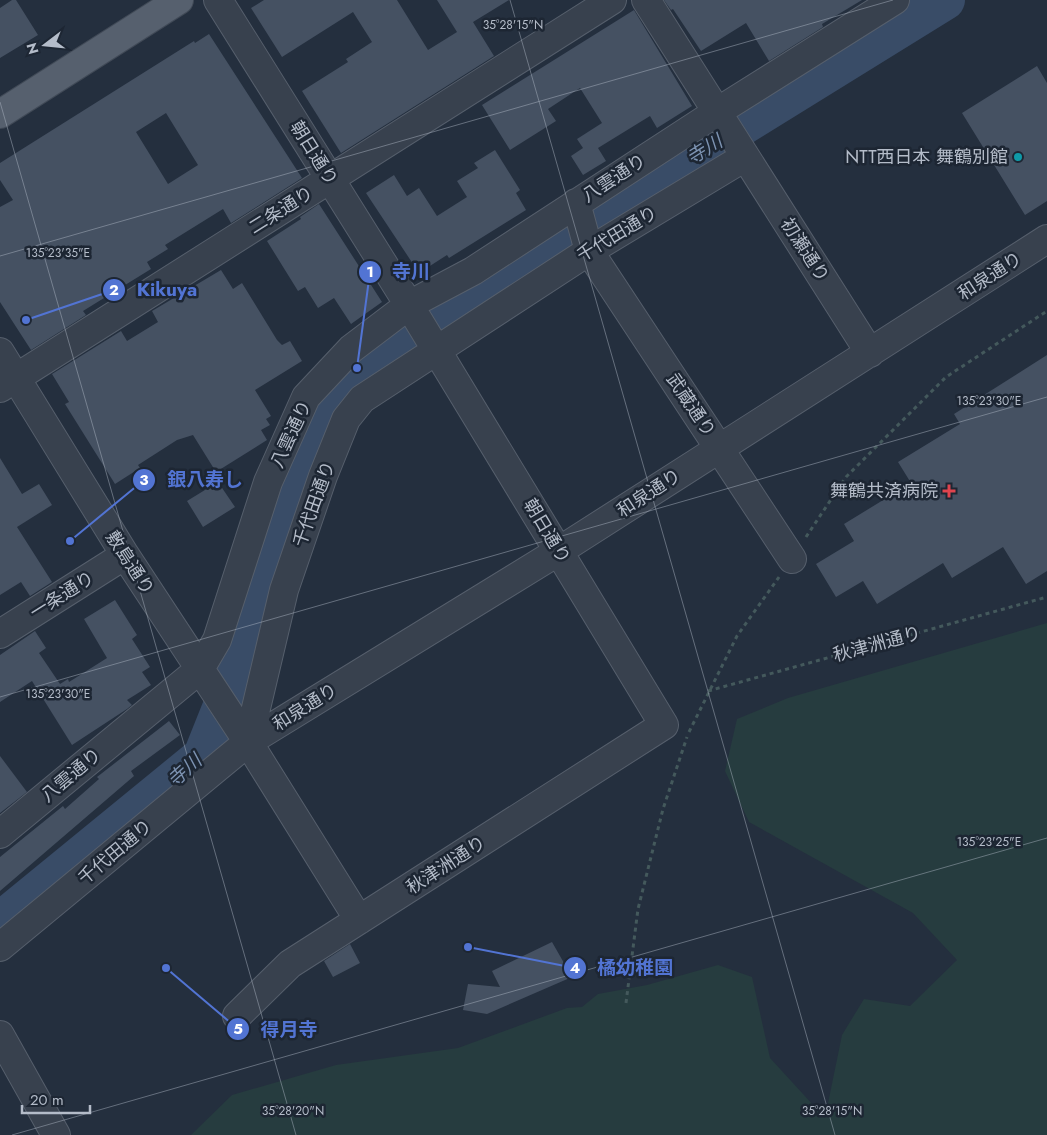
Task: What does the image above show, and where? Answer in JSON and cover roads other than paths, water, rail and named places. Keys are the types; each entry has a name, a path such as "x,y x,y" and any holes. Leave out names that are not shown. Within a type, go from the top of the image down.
{"main road":[{"path":"0,114 179,0"}],"street":[{"name":"朝日通り","path":"218,0 432,344 664,725"},
{"name":"二条通り","path":"8,383 612,0"},
{"path":"646,0 720,117"},
{"name":"八雲通り","path":"0,834 200,669 217,640 268,482 306,397 351,350 411,310 578,208 720,117 895,0"},
{"name":"初瀬通り","path":"720,117 870,352"},
{"name":"千代田通り","path":"0,947 241,733 284,590 323,476 346,419 362,399 432,344 742,152"},
{"name":"武蔵通り","path":"578,208 587,247 792,559"},
{"name":"和泉通り","path":"241,733 559,551 1047,239"},
{"name":"敷島通り","path":"0,352 8,383 200,669 359,920"},
{"name":"一条通り","path":"0,634 124,555"},
{"name":"秋津洲通り","path":"237,1016 290,964 664,725"},
{"path":"0,1035 56,1135"}],"waterway":[{"name":"寺川","path":"0,922 203,756 235,676 295,476 329,408 357,368 422,328 439,313 945,0"}],"place":[{"name":"NTT西日本 舞鶴別館","path":"1018,157"},
{"name":"Kikuya","path":"26,320"},
{"name":"寺川","path":"357,368"},
{"name":"舞鶴共済病院","path":"949,491"},
{"name":"銀八寿し","path":"70,541"},
{"name":"橘幼稚園","path":"468,947"},
{"name":"得月寺","path":"166,968"}]}
